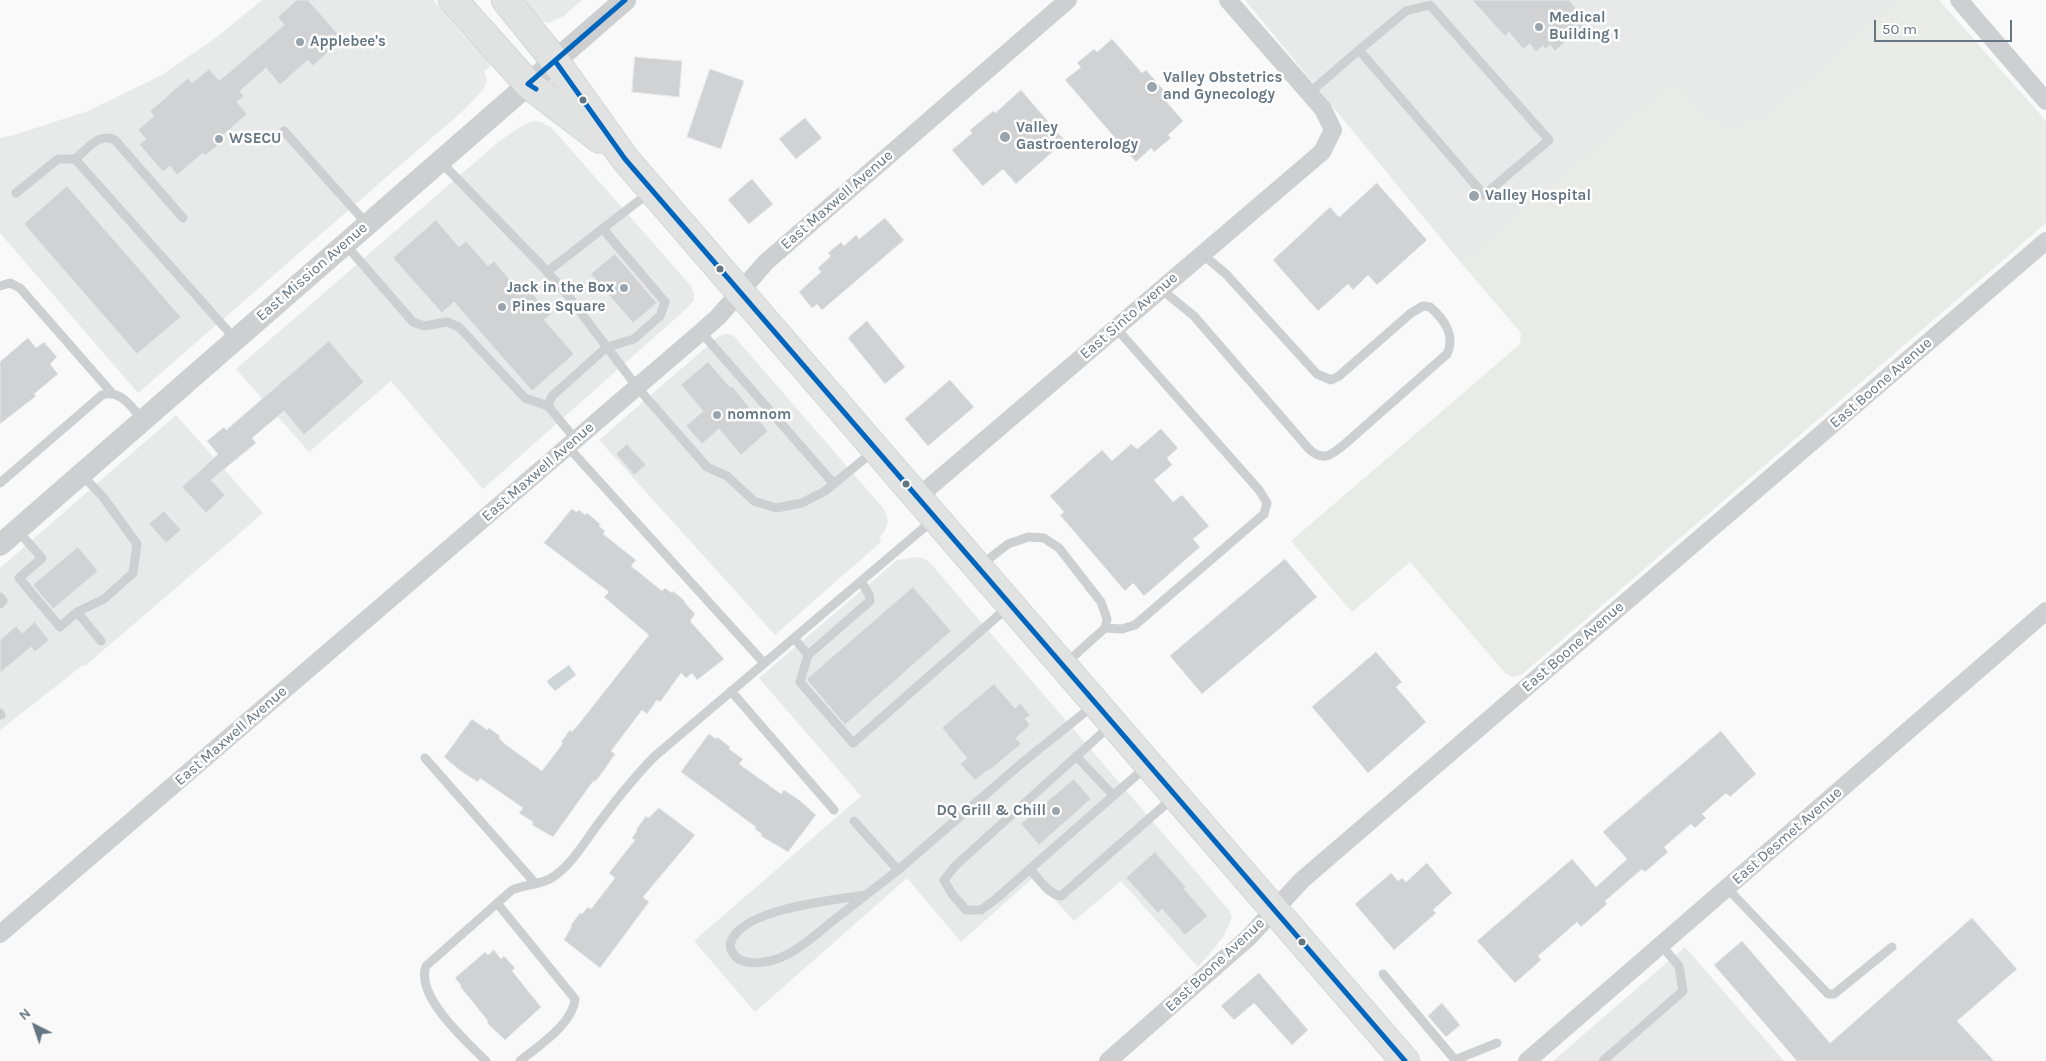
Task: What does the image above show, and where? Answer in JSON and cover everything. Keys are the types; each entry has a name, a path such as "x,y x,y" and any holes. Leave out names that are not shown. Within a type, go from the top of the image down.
{"main road":[{"path":"454,0 528,84 624,158"},
{"path":"506,0 555,61 624,158 1405,1061"}],"street":[{"name":"East Mission Avenue","path":"0,544 625,0"},
{"name":"East Maxwell Avenue","path":"0,934 701,332 718,317 766,262 1068,0"},
{"path":"1228,0 1309,93"},
{"path":"1959,0 2046,101"},
{"name":"East Sinto Avenue","path":"918,497 1322,152 1332,130 1323,109 1309,93"},
{"name":"East Boone Avenue","path":"1108,1061 1248,938 1274,908 1309,874 2046,241"},
{"name":"East Desmet Avenue","path":"1527,1061 2046,611"}],"lane":[{"path":"1309,93 1359,50 1406,11 1430,4 1549,140 1484,196 1359,50"},
{"path":"284,131 367,224"},
{"path":"16,193 58,159 75,159 101,137 107,136 115,140 183,218"},
{"path":"75,159 235,340"},
{"path":"440,161 548,272 637,387 707,467 727,476 754,500 776,508 802,503 834,484 876,449"},
{"path":"548,272 652,190"},
{"path":"548,406 552,396 607,347 634,338 660,316 666,302 603,229"},
{"path":"345,244 413,322 424,326 447,322 459,327 525,398 548,406 572,443 764,664"},
{"path":"1161,289 1194,316 1308,449 1315,455 1322,457 1331,454 1346,444 1448,354 1451,346 1449,332 1444,322 1430,307 1423,306 1411,313 1339,376 1326,380 1309,366 1226,274 1202,254"},
{"path":"0,286 10,283 20,288 111,392 120,396 143,420"},
{"path":"1105,628 1122,629 1135,625 1264,514 1267,503 1260,490 1116,328"},
{"path":"701,332 834,484"},
{"path":"0,483 102,395 111,392"},
{"path":"17,530 42,558 19,578 60,626 76,612 104,599 133,573 136,544 104,498 81,474"},
{"path":"486,1061 433,1002 427,988 424,972 432,960 512,890 523,885 551,879 570,862 638,772 936,518"},
{"path":"978,567 1008,544 1028,537 1044,538 1059,548 1102,602 1107,619 1105,628 1063,666"},
{"path":"861,581 869,595 870,601 808,655 800,682 853,743 1010,605"},
{"path":"0,597 3,601 0,604"},
{"path":"76,612 101,641"},
{"path":"794,638 808,655"},
{"path":"731,691 834,810"},
{"path":"1104,713 1076,756 955,866 944,880 952,894 966,910 981,910 997,898 1149,764"},
{"path":"866,895 794,907 762,917 736,933 731,941 730,949 734,956 754,963 771,961 786,955 804,943 866,895 898,870 1023,762 1104,713"},
{"path":"1076,756 1113,795"},
{"path":"425,758 534,883"},
{"path":"1030,869 1056,896 1061,896 1176,796"},
{"path":"854,821 898,870"},
{"path":"1727,888 1828,994 1834,994 1892,947"},
{"path":"497,903 574,1000 574,1007 568,1020 520,1061"},
{"path":"1603,1061 1683,991 1678,966 1661,945"},
{"path":"1383,974 1455,1060 1496,1043"}],"shaded area":[{"path":"262,0 433,0 485,57 491,67 484,70 487,81 483,90 465,109 138,393 0,233 0,138 88,111 162,75 218,36"},
{"path":"518,0 582,0 564,16 548,23 533,18"},
{"name":"Valley Hospital","path":"1245,0 1898,0 1766,118 1732,128 1708,120 1673,81 1462,264"},
{"path":"1898,0 1939,0 2046,121 2046,223 1521,675 1512,677 1505,673 1410,562 1352,612 1291,541 1520,344 1521,333 1462,264 1673,80 1708,120 1732,128 1766,118"},
{"path":"533,121 541,122 551,127 691,286 694,300 483,489 391,381 309,452 236,369 497,143 523,125"},
{"path":"733,335 884,509 888,521 884,532 879,538 882,541 775,635 599,440 719,336"},
{"path":"176,415 263,513 85,666 83,665 0,730 0,568"},
{"path":"915,557 925,559 932,565 1229,910 1232,917 1224,936 1198,967 1121,881 1074,921 1034,877 961,942 907,878 755,1012 694,941 861,796 759,678 897,560"},
{"path":"569,665 576,675 555,691 547,682 548,680"},
{"path":"1685,947 1784,1061 1553,1061"}],"building":[{"path":"297,0 308,0 338,34 333,39 337,44 313,66 308,60 280,85 266,68 240,91 244,96 237,102 247,114 222,136 225,139 205,156 203,153 177,175 170,166 163,172 139,144 146,139 138,130 154,116 150,111 188,78 192,83 209,69 219,80 226,75 284,25 278,17"},
{"name":"Medical Building 1","path":"1472,0 1569,0 1588,22 1555,51 1550,45 1545,49 1543,46 1536,52 1530,44 1523,49 1509,32 1505,36"},
{"path":"1112,39 1142,73 1146,70 1169,96 1165,100 1183,121 1168,135 1171,138 1154,152 1151,148 1136,162 1065,80 1081,67 1077,63 1094,49 1097,52"},
{"path":"635,57 682,61 679,97 632,92"},
{"path":"710,69 744,81 721,149 687,137"},
{"path":"1021,90 1065,141 1016,184 1003,169 983,186 952,150 972,133 970,130 993,111 995,113"},
{"path":"805,118 822,138 796,159 779,139"},
{"path":"752,179 773,204 749,224 728,200"},
{"path":"1377,183 1427,240 1377,285 1368,275 1353,290 1348,284 1318,311 1273,260 1330,207 1339,217"},
{"path":"67,186 181,317 137,354 24,224"},
{"path":"885,218 904,240 822,310 817,304 812,308 799,292 821,272 818,268 831,256 828,253 841,242 844,246 856,235 859,239"},
{"name":"Pines Square","path":"436,220 459,247 466,241 488,266 494,261 516,287 522,282 551,314 544,320 574,354 532,391 454,302 442,313 393,258"},
{"name":"Jack in the Box","path":"615,254 657,303 633,323 591,274"},
{"path":"867,321 905,367 885,384 848,338"},
{"path":"28,338 36,348 44,342 57,357 50,364 58,374 34,394 36,396 0,424 0,362"},
{"path":"329,341 364,382 304,435 284,411 252,438 256,443 211,480 225,495 206,513 182,487 218,454 207,441 224,427 226,430"},
{"name":"nomnom","path":"708,362 730,387 732,386 768,431 741,455 719,429 702,444 686,426 703,411 681,385"},
{"path":"950,380 974,407 928,446 905,419"},
{"path":"1161,429 1178,448 1167,458 1172,465 1154,480 1173,502 1182,495 1209,526 1193,539 1200,547 1144,596 1133,583 1125,591 1060,515 1064,512 1050,496 1102,450 1112,461 1131,444 1137,449"},
{"path":"627,444 646,465 634,475 616,454"},
{"path":"572,509 577,512 579,510 585,515 587,513 600,524 599,526 605,531 603,534 636,560 631,566 662,591 665,588 672,593 673,591 685,601 695,614 690,621 724,659 697,680 692,673 686,678 681,673 660,702 657,700 647,714 642,710 611,751 615,754 604,770 595,782 594,780 553,837 532,825 533,822 519,813 523,808 480,778 478,782 462,772 444,757 472,719 487,730 489,728 500,736 499,738 505,744 542,771 563,743 561,742 570,730 572,732 578,725 649,635 604,597 609,592 544,543"},
{"path":"164,511 181,530 166,543 149,524"},
{"path":"78,547 98,571 53,609 33,585"},
{"path":"1285,559 1317,597 1202,694 1170,656"},
{"path":"913,587 951,631 845,725 807,680"},
{"path":"35,622 49,640 35,652 31,647 0,673 0,640 16,626 22,633"},
{"path":"1376,652 1402,682 1396,687 1426,722 1368,773 1312,707"},
{"path":"994,684 1015,708 1020,703 1030,715 1025,719 1030,725 1016,738 1021,744 975,780 960,764 967,758 942,728"},
{"path":"1721,731 1756,774 1730,797 1726,793 1702,814 1706,818 1695,828 1691,824 1664,847 1668,852 1645,872 1642,869 1605,901 1607,904 1581,927 1577,922 1538,956 1541,960 1515,983 1477,941 1572,859 1596,887 1627,859 1603,832"},
{"path":"709,734 716,739 717,737 743,759 739,764 781,794 784,790 816,815 788,852 761,836 762,834 755,829 756,827 681,772"},
{"name":"DQ Grill & Chill","path":"1074,779 1091,799 1039,845 1021,824"},
{"path":"659,808 695,835 643,897 649,902 600,968 564,940 571,925 580,913 582,914 588,907 591,909 615,878 609,873 635,840 632,838 646,816 648,818"},
{"path":"1155,852 1186,887 1184,889 1208,916 1185,935 1162,909 1158,913 1126,878"},
{"path":"1427,863 1452,893 1433,910 1436,913 1394,950 1355,904 1391,873 1398,881 1402,878 1406,882"},
{"path":"1972,918 2017,969 1957,1021 1994,1061 1797,1061 1714,965 1742,941 1830,1043"},
{"path":"494,950 501,959 504,956 515,968 512,971 541,1007 505,1040 487,1023 488,1021 455,978 485,952 488,955"},
{"path":"1259,973 1308,1030 1292,1045 1254,1003 1234,1020 1221,1006"},
{"path":"1442,1003 1460,1025 1446,1037 1428,1016"}],"transit line":[{"path":"536,89 528,84 625,0"},
{"path":"555,61 625,159 1405,1061"}],"place":[{"name":"Medical Building 1","path":"1539,27"},
{"name":"Applebee's","path":"300,42"},
{"name":"Valley Obstetrics and Gynecology","path":"1152,87"},
{"name":"Valley Gastroenterology","path":"1005,137"},
{"name":"WSECU","path":"219,139"},
{"name":"Valley Hospital","path":"1474,196"},
{"name":"Jack in the Box","path":"624,288"},
{"name":"Pines Square","path":"502,307"},
{"name":"nomnom","path":"717,415"},
{"name":"DQ Grill & Chill","path":"1056,811"}]}
